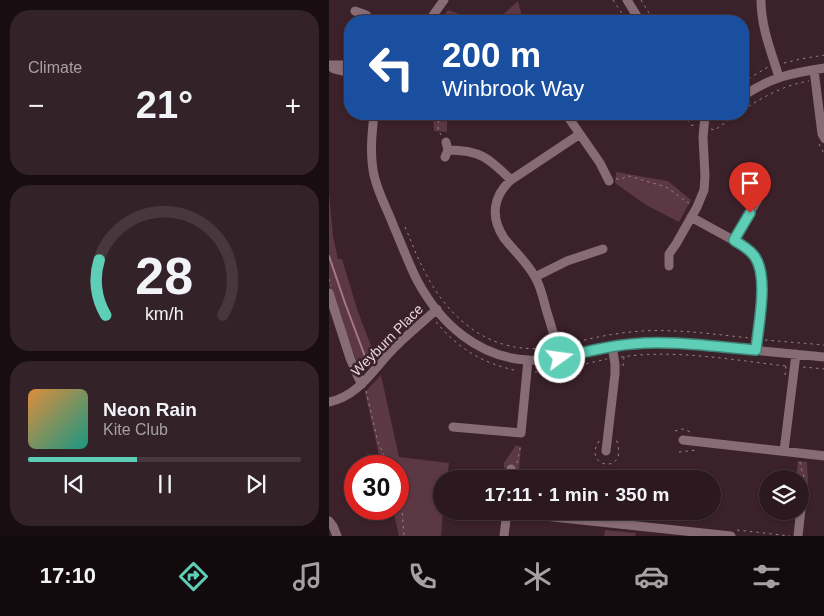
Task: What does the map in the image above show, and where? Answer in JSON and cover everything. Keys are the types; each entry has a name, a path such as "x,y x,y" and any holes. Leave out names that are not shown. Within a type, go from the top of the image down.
{"street":[{"path":"433,15 444,0"},
{"path":"627,0 636,15"},
{"path":"761,0 761,13 765,33 783,76"},
{"path":"369,6 369,15"},
{"path":"355,12 362,15"},
{"path":"329,65 344,65"},
{"path":"329,65 334,69 344,72"},
{"path":"749,92 783,76 824,68"},
{"path":"814,70 824,140"},
{"path":"373,120 371,149 375,183 418,281 451,326 467,340 485,350 511,358 544,360 612,346 666,343 824,357"},
{"path":"570,120 600,163 604,178"},
{"path":"669,266 665,252 676,244 697,208 705,184 702,120"},
{"path":"560,358 553,345 541,291 535,277 524,260 502,235 496,218 495,207 503,188 511,180 580,134"},
{"path":"446,150 464,151 480,155 494,163 511,180"},
{"path":"734,240 758,199"},
{"path":"691,217 734,240 754,256 761,268 763,284 756,350"},
{"path":"535,277 567,261 603,249"},
{"path":"329,293 355,372 363,384"},
{"name":"Weyburn Place","path":"329,402 344,397 363,384 397,345 437,309"},
{"path":"607,451 615,374 612,346"},
{"path":"784,451 796,354"},
{"path":"453,427 521,433 528,360"},
{"path":"683,440 824,456"},
{"path":"329,520 337,536"},
{"path":"504,536 506,520"},
{"path":"582,520 731,536"},
{"path":"798,536 799,520"}],"path":[{"path":"613,0 623,15"},
{"path":"641,0 650,15"},
{"path":"783,63 783,76 790,86"},
{"path":"749,106 784,87 815,80"},
{"path":"439,120 439,132 446,150"},
{"path":"604,178 621,180 629,176 666,187 697,208"},
{"path":"405,227 422,267 449,309 482,336 511,347 550,348 553,345 595,337 642,331 690,332 824,345"},
{"path":"513,470 521,444"},
{"path":"801,453 802,470"},
{"path":"402,520 403,536"}],"shaded area":[{"path":"518,1 522,15 503,15"},
{"path":"448,10 462,15 444,15"},
{"path":"433,120 447,120 447,132 434,131"},
{"path":"616,172 668,181 691,200 679,222 646,205 615,183"},
{"path":"329,192 333,236 338,259 342,259 358,312 375,356 360,371 329,285"},
{"path":"381,375 399,455 379,455 365,392"},
{"path":"516,445 521,447 519,470 504,468 504,463"},
{"path":"409,458 449,463 448,470 433,470 433,520 442,520 441,536 399,536 395,520 409,520"},
{"path":"798,461 807,462 807,470 797,470"},
{"path":"605,530 636,533 635,536 604,536"}],"waterway":[{"path":"329,256 366,359"}],"route":[{"path":"560,358 612,346 653,343 756,350 763,284 761,268 754,256 734,240 750,213"}]}
